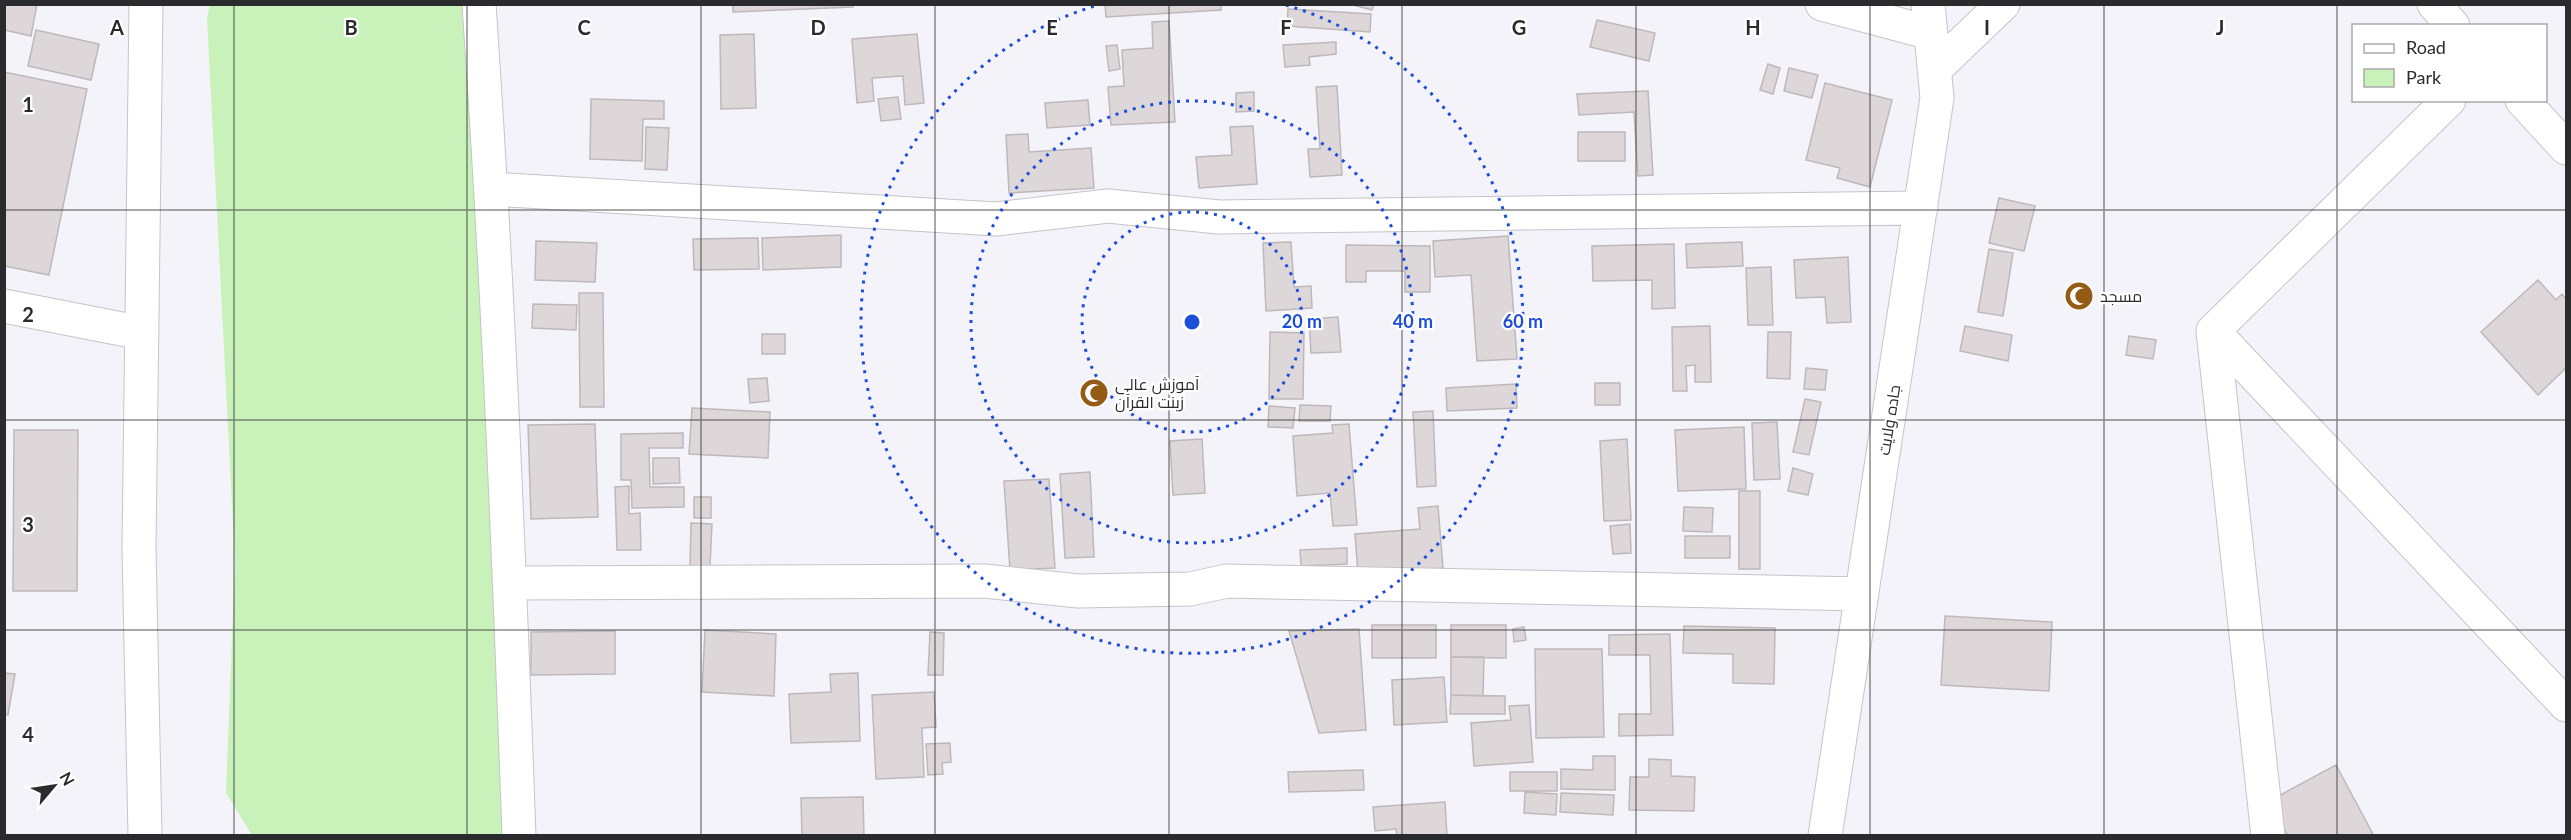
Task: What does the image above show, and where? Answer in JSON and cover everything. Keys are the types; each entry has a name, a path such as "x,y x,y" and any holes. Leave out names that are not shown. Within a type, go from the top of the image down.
{"street":[{"path":"145,836 139,548 146,4"},
{"path":"479,4 492,189 519,836"},
{"path":"1822,4 1929,19"},
{"path":"1935,69 2003,4"},
{"path":"2434,4 2451,24"},
{"name":"جاده ولایت","path":"1826,836 1937,98 1929,19"},
{"path":"2213,331 2448,102"},
{"path":"2524,102 2566,148"},
{"path":"492,189 996,219 1107,206 1219,217 1921,208"},
{"path":"4,306 142,333"},
{"path":"2213,331 2566,705"},
{"path":"2213,331 2268,836"},
{"path":"510,583 985,581 1078,591 1190,590 1227,581 1862,594"}],"green space":[{"path":"210,5 477,5 521,835 252,835 226,793 235,562 207,18"}],"building":[{"path":"4,4 37,4 31,36 4,30"},
{"path":"733,4 853,4 853,7 733,12"},
{"path":"1105,4 1221,4 1221,10 1106,17"},
{"path":"1349,4 1374,4 1372,10"},
{"path":"1288,9 1371,14 1370,32 1287,26"},
{"path":"1597,20 1655,33 1649,61 1590,47"},
{"path":"1169,21 1175,122 1111,125 1108,87 1124,86 1122,50 1153,48 1152,22"},
{"path":"36,30 99,44 91,80 28,66"},
{"path":"754,34 756,108 721,109 720,35"},
{"path":"917,34 924,103 905,105 903,76 872,78 874,101 857,103 852,39"},
{"path":"1336,42 1336,54 1309,57 1310,65 1285,67 1283,45"},
{"path":"1117,45 1120,69 1109,71 1106,46"},
{"path":"1768,64 1780,68 1773,94 1760,90"},
{"path":"1789,68 1818,75 1812,98 1784,91"},
{"path":"4,72 87,89 49,275 4,266"},
{"path":"1825,83 1892,100 1870,187 1837,178 1840,168 1806,160"},
{"path":"1337,86 1342,175 1310,177 1308,149 1320,149 1316,87"},
{"path":"1648,91 1653,175 1638,176 1634,112 1579,115 1577,94"},
{"path":"1254,92 1254,111 1236,112 1236,93"},
{"path":"898,97 901,119 881,121 878,99"},
{"path":"591,99 664,101 664,119 643,119 642,161 590,159"},
{"path":"1088,100 1090,125 1047,128 1045,103"},
{"path":"1253,126 1257,184 1199,188 1196,157 1232,155 1230,127"},
{"path":"646,127 669,128 667,170 645,169"},
{"path":"1578,132 1625,132 1625,161 1578,161"},
{"path":"1028,134 1029,152 1091,148 1094,188 1009,193 1006,135"},
{"path":"1999,198 2035,206 2024,251 1989,243"},
{"path":"841,235 841,267 763,270 762,238"},
{"path":"1508,236 1517,359 1477,361 1471,275 1435,277 1433,241"},
{"path":"758,238 759,269 694,270 693,239"},
{"path":"536,241 597,243 595,282 535,280"},
{"path":"1291,242 1294,287 1311,286 1312,308 1266,311 1263,243"},
{"path":"1742,242 1743,266 1687,268 1686,244"},
{"path":"1674,244 1675,308 1652,309 1652,280 1593,281 1592,246"},
{"path":"1346,245 1430,246 1430,292 1405,292 1405,271 1366,271 1366,282 1346,282"},
{"path":"1989,249 2013,253 2003,316 1978,312"},
{"path":"1848,257 1851,322 1827,323 1825,297 1796,298 1794,260"},
{"path":"1771,267 1773,325 1748,325 1746,268"},
{"path":"2538,280 2556,300 2562,294 2566,299 2566,368 2538,395 2481,332"},
{"path":"579,293 603,293 604,407 580,407"},
{"path":"533,304 577,305 576,330 532,328"},
{"path":"1338,317 1341,352 1311,353 1309,319"},
{"path":"1710,326 1711,382 1695,382 1695,365 1686,366 1687,391 1673,391 1672,327"},
{"path":"1965,326 2012,335 2008,361 1960,351"},
{"path":"1270,332 1304,333 1303,399 1269,399"},
{"path":"1768,332 1791,332 1790,379 1767,378"},
{"path":"762,334 785,334 785,354 762,354"},
{"path":"2129,336 2156,340 2153,359 2126,355"},
{"path":"1806,368 1827,370 1825,390 1804,389"},
{"path":"767,378 769,401 750,403 748,379"},
{"path":"1595,383 1620,383 1620,405 1595,405"},
{"path":"1516,384 1517,408 1447,411 1446,388"},
{"path":"1805,399 1821,402 1809,455 1793,452"},
{"path":"1300,405 1331,406 1330,421 1299,421"},
{"path":"1269,406 1295,408 1293,428 1268,427"},
{"path":"692,408 770,412 768,458 689,454"},
{"path":"1433,411 1436,486 1417,487 1413,412"},
{"path":"1777,422 1780,479 1754,480 1752,423"},
{"path":"595,424 598,517 531,519 528,425"},
{"path":"1349,424 1357,525 1333,526 1330,493 1297,496 1293,436 1333,433 1332,425"},
{"path":"1744,427 1746,489 1678,491 1675,430"},
{"path":"14,430 78,430 77,591 13,591"},
{"path":"683,433 683,448 649,448 650,487 684,487 684,507 632,508 631,480 621,480 621,434"},
{"path":"1202,439 1205,493 1173,495 1170,441"},
{"path":"1627,439 1631,520 1604,521 1600,441"},
{"path":"653,458 679,458 680,483 653,484"},
{"path":"1793,468 1813,474 1808,495 1788,491"},
{"path":"1090,472 1094,557 1065,558 1060,474"},
{"path":"1049,479 1055,568 1010,570 1004,481"},
{"path":"629,486 629,514 640,513 641,550 617,550 615,487"},
{"path":"1739,491 1760,491 1760,569 1739,569"},
{"path":"694,497 711,497 711,518 694,518"},
{"path":"1438,506 1443,568 1358,574 1355,534 1420,529 1418,508"},
{"path":"1684,507 1713,508 1712,532 1683,531"},
{"path":"691,523 712,524 710,566 690,566"},
{"path":"1630,524 1631,553 1613,554 1610,526"},
{"path":"1685,536 1730,536 1730,558 1685,558"},
{"path":"1347,548 1347,564 1301,566 1300,550"},
{"path":"1945,616 2052,622 2049,691 1941,685"},
{"path":"1372,625 1436,625 1436,658 1372,658"},
{"path":"1451,625 1506,625 1506,658 1451,657"},
{"path":"1684,626 1775,628 1774,684 1733,683 1733,654 1683,653"},
{"path":"1524,627 1526,640 1514,642 1513,629"},
{"path":"1359,629 1366,730 1319,733 1289,631"},
{"path":"705,630 776,634 774,696 702,692"},
{"path":"615,631 615,674 531,675 531,632"},
{"path":"930,632 944,633 943,675 928,675"},
{"path":"1670,634 1673,735 1619,736 1619,714 1651,714 1650,655 1609,655 1609,635"},
{"path":"1535,649 1602,649 1604,737 1536,738"},
{"path":"1451,657 1484,657 1483,696 1451,695"},
{"path":"4,673 15,674 8,715 4,714"},
{"path":"858,673 860,741 791,743 789,694 831,692 830,674"},
{"path":"1444,677 1447,722 1394,725 1392,680"},
{"path":"934,692 936,727 922,728 924,777 876,779 872,695"},
{"path":"1451,695 1505,696 1505,714 1450,714"},
{"path":"1529,705 1533,762 1474,766 1471,723 1511,720 1509,706"},
{"path":"950,743 951,762 942,763 943,774 928,775 926,744"},
{"path":"1593,756 1615,756 1615,790 1561,789 1561,769 1593,770"},
{"path":"1649,759 1671,760 1671,776 1695,777 1694,811 1629,810 1630,777 1649,777"},
{"path":"2336,765 2374,836 2288,836 2269,801"},
{"path":"1363,770 1364,790 1289,792 1288,772"},
{"path":"1510,772 1557,772 1557,791 1510,791"},
{"path":"1525,792 1557,794 1556,815 1524,813"},
{"path":"1561,793 1614,795 1613,815 1560,812"},
{"path":"863,797 864,836 802,836 801,798"},
{"path":"1445,802 1447,836 1397,836 1396,829 1375,831 1373,807"}],"place":[{"name":"مسجد","path":"2079,296"},
{"name":"آموزش عالی زینت القرآن","path":"1094,393"}]}
